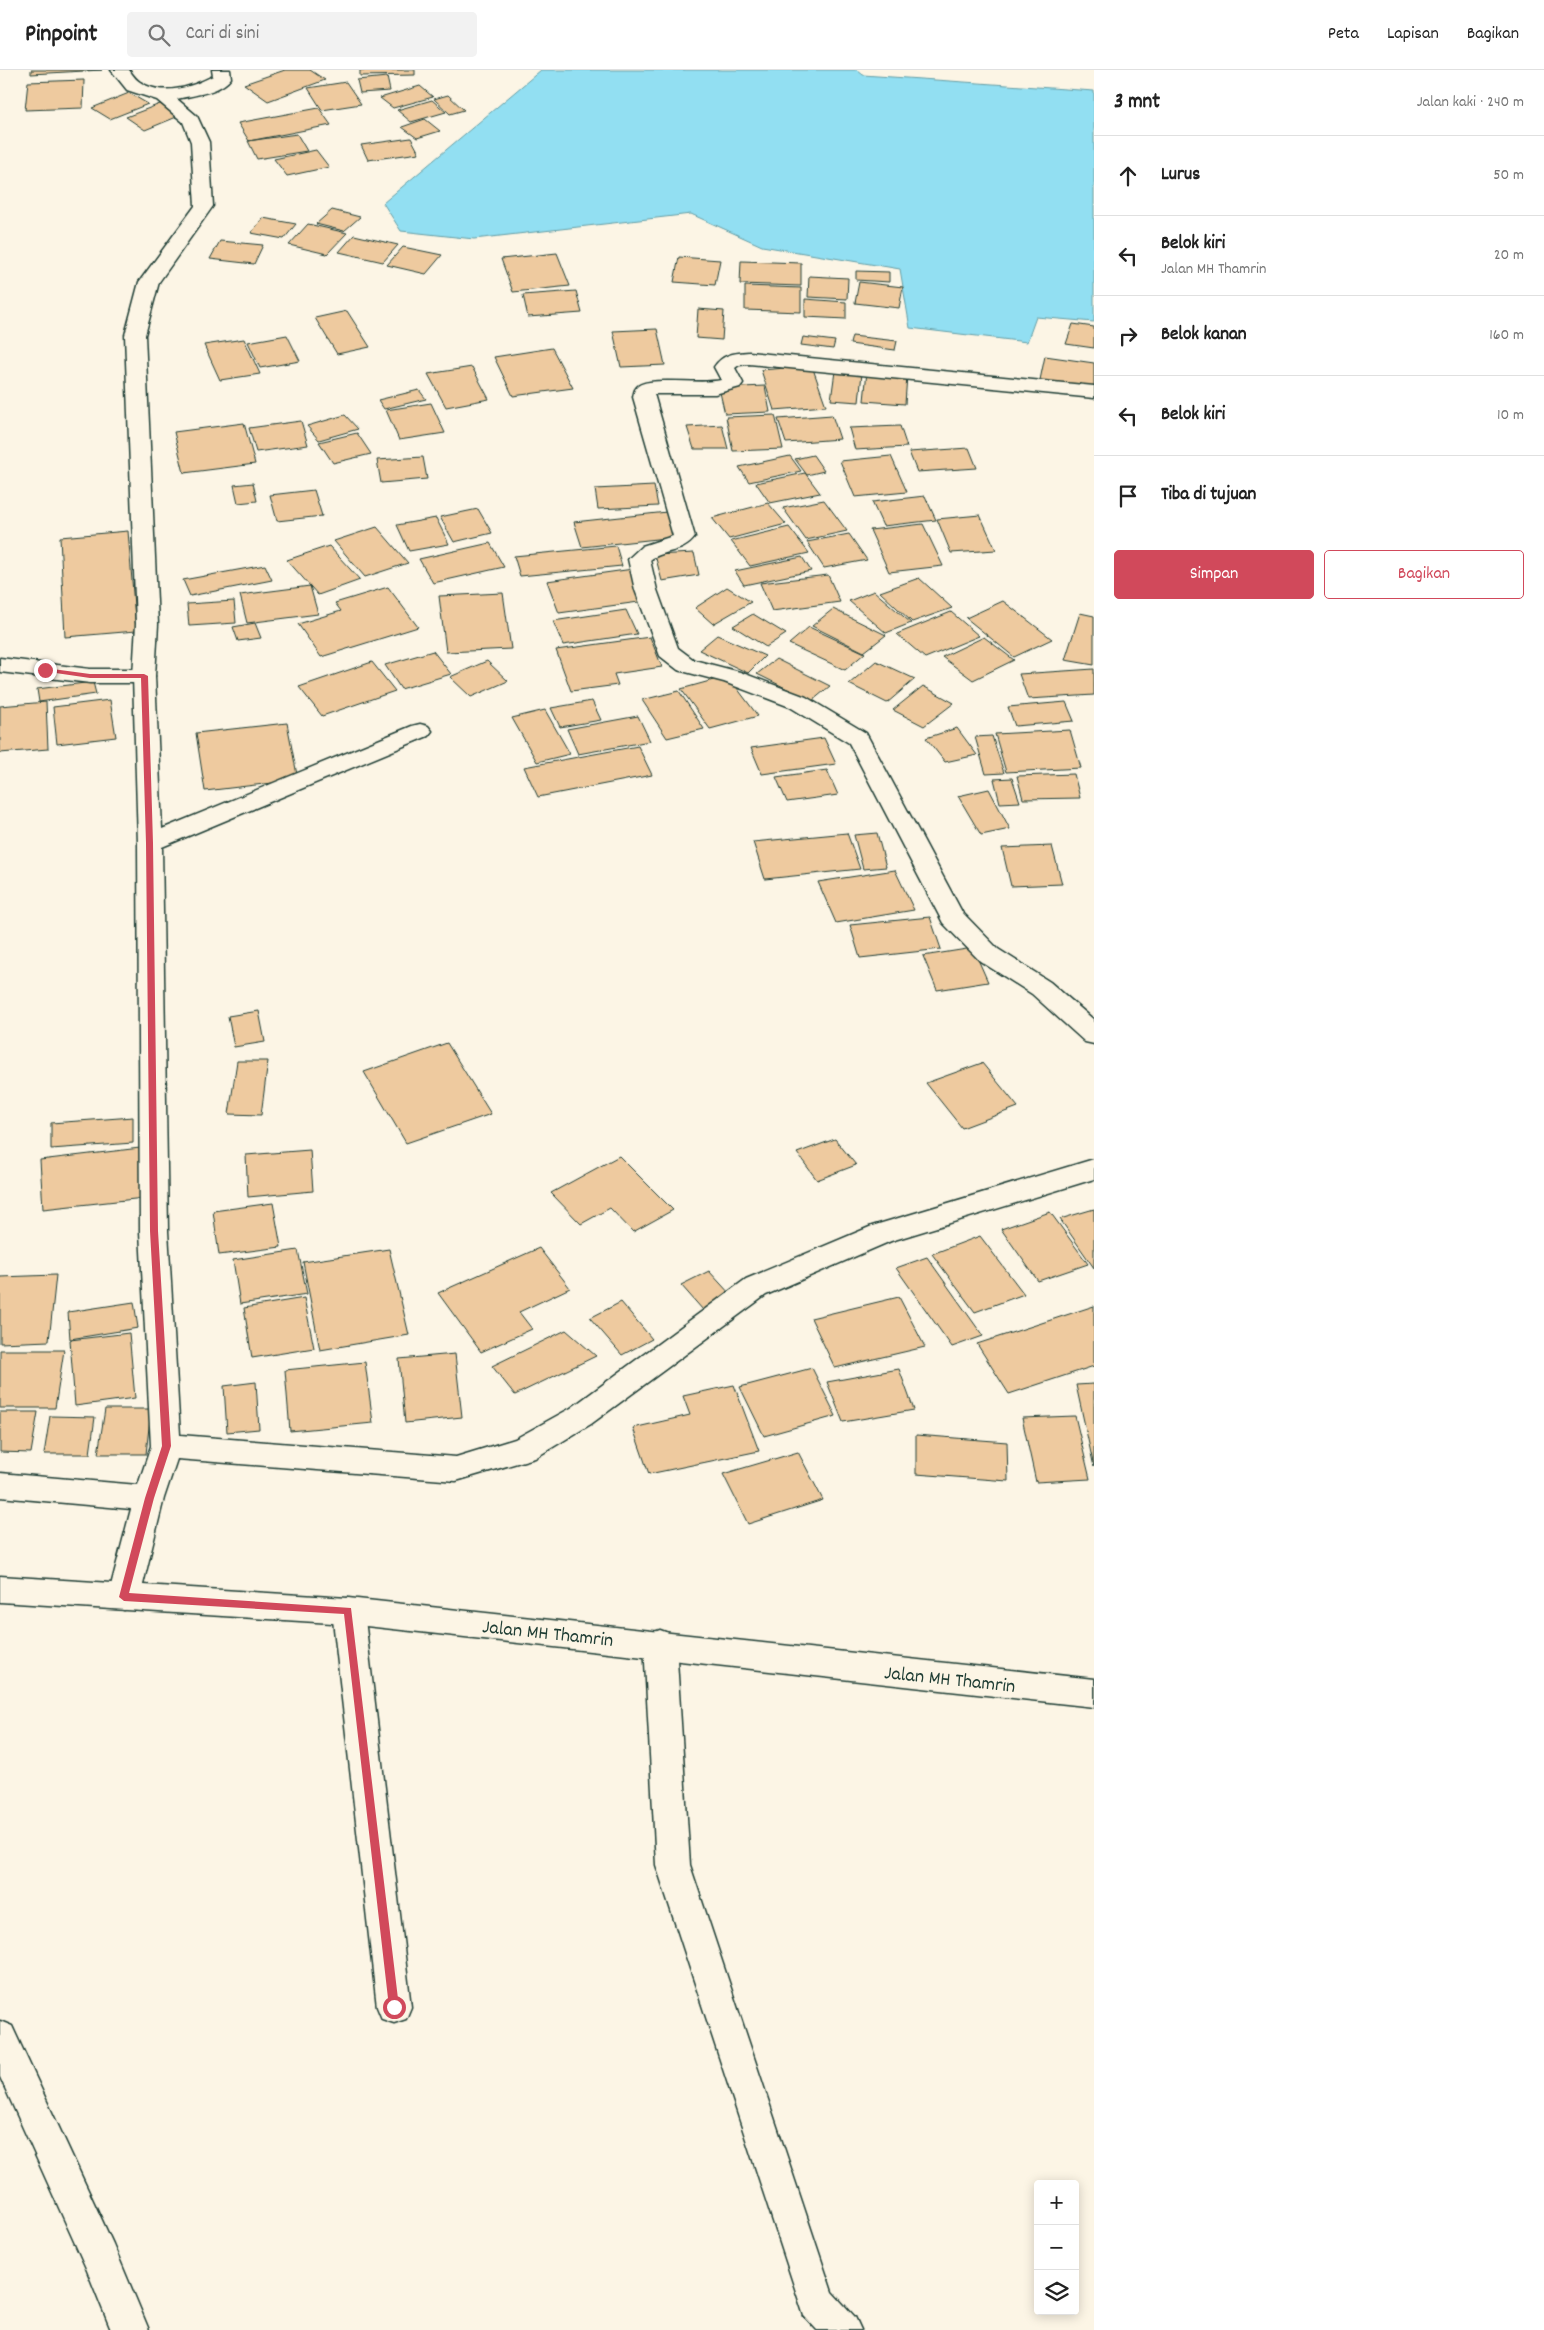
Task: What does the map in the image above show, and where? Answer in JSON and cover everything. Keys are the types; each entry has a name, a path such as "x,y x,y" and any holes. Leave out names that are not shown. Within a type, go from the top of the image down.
{"street":[{"path":"120,70 133,86 163,96 191,120 200,142 204,206 149,282 135,336 147,624 144,676 150,843 154,1231 166,1446 124,1597"},
{"path":"163,96 203,88 222,78 221,70"},
{"path":"1094,392 749,358 734,360 724,367 733,382 726,386 715,388 649,388 644,391 643,397 684,537 674,545 653,548 644,552 639,559 646,590 668,651 686,665 732,677 798,702 858,738 952,917 989,955 1041,988 1094,1035"},
{"path":"0,665 90,676 144,676"},
{"path":"150,843 420,732"},
{"path":"166,1446 456,1469 524,1449 581,1416 756,1287 882,1233 1094,1169"},
{"path":"0,1485 148,1506"},
{"name":"Jalan MH Thamrin","path":"0,1589 348,1611 1094,1693"},
{"path":"348,1611 394,2007"},
{"path":"660,1644 673,1865 817,2303 842,2330"},
{"path":"0,2038 100,2257 130,2330"}],"water":[{"path":"541,70 857,70 863,75 1094,91 1094,322 1036,317 1027,342 910,328 900,269 762,246 691,214 474,239 401,231 383,203"}],"building":[{"path":"31,70 102,70 31,74"},
{"path":"285,70 310,70 325,80 268,101 244,84"},
{"path":"360,70 415,70 415,75 360,76"},
{"path":"387,77 390,91 360,93 357,80"},
{"path":"84,80 83,108 25,110 28,82"},
{"path":"346,82 361,104 322,110 308,88"},
{"path":"420,86 433,97 393,108 380,98"},
{"path":"129,93 148,104 110,119 92,108"},
{"path":"448,95 464,110 450,114 434,99"},
{"path":"432,100 446,112 411,122 397,110"},
{"path":"160,104 179,116 145,130 126,117"},
{"path":"319,108 331,125 249,141 238,123"},
{"path":"425,119 440,131 417,138 402,127"},
{"path":"297,134 307,151 257,159 248,141"},
{"path":"411,138 419,153 368,160 361,145"},
{"path":"316,150 329,167 287,176 274,159"},
{"path":"332,210 360,217 344,231 316,224"},
{"path":"263,218 296,224 284,239 251,233"},
{"path":"308,224 347,233 327,254 289,245"},
{"path":"354,235 398,245 383,262 339,252"},
{"path":"220,241 263,245 254,264 210,259"},
{"path":"403,247 442,255 426,274 387,265"},
{"path":"557,253 570,286 513,292 501,259"},
{"path":"679,257 720,260 715,285 674,282"},
{"path":"741,261 801,263 801,286 740,284"},
{"path":"856,271 889,272 889,282 856,280"},
{"path":"809,276 848,278 847,299 808,297"},
{"path":"859,282 903,287 899,308 855,303"},
{"path":"745,286 801,288 801,312 745,310"},
{"path":"576,291 582,313 528,317 523,295"},
{"path":"805,299 846,302 846,319 805,317"},
{"path":"698,309 724,311 722,340 696,338"},
{"path":"347,311 370,347 337,354 315,318"},
{"path":"1073,324 1094,327 1094,348 1066,344"},
{"path":"657,329 665,365 621,367 613,331"},
{"path":"287,335 300,361 260,368 248,342"},
{"path":"852,336 897,341 895,350 850,344"},
{"path":"803,337 835,341 833,349 801,345"},
{"path":"244,339 260,374 220,380 204,345"},
{"path":"552,348 573,388 513,396 494,357"},
{"path":"1045,356 1094,363 1094,387 1040,380"},
{"path":"812,366 826,406 774,410 761,370"},
{"path":"472,367 489,399 446,407 428,374"},
{"path":"835,371 862,373 859,402 831,400"},
{"path":"867,371 907,375 905,404 864,401"},
{"path":"765,386 770,412 725,414 719,388"},
{"path":"419,390 426,399 384,409 378,400"},
{"path":"431,403 445,433 399,440 386,410"},
{"path":"345,415 358,429 319,440 307,426"},
{"path":"775,415 783,449 733,451 726,417"},
{"path":"832,415 840,439 786,443 778,419"},
{"path":"301,421 308,445 256,452 249,428"},
{"path":"244,423 255,464 184,473 174,432"},
{"path":"722,425 728,449 694,449 687,427"},
{"path":"900,426 907,447 855,450 849,428"},
{"path":"357,433 371,454 333,463 319,442"},
{"path":"969,448 977,468 917,472 909,452"},
{"path":"813,455 824,471 807,475 795,459"},
{"path":"790,456 801,471 749,482 739,467"},
{"path":"891,456 907,492 855,497 840,461"},
{"path":"423,457 427,479 381,483 377,460"},
{"path":"805,473 820,493 770,503 756,483"},
{"path":"253,483 257,501 238,503 234,485"},
{"path":"654,486 658,506 598,509 595,489"},
{"path":"314,490 322,516 277,521 270,495"},
{"path":"925,496 936,520 883,526 872,502"},
{"path":"824,500 847,531 806,540 783,508"},
{"path":"768,503 786,524 729,539 712,518"},
{"path":"478,509 492,533 454,542 440,517"},
{"path":"667,512 676,537 582,547 574,522"},
{"path":"980,515 996,550 951,553 937,519"},
{"path":"436,518 449,544 409,551 397,525"},
{"path":"923,524 943,566 889,572 870,530"},
{"path":"377,527 408,563 365,577 334,541"},
{"path":"789,527 809,553 750,566 731,541"},
{"path":"128,531 136,631 65,637 60,537"},
{"path":"849,534 867,560 824,568 807,542"},
{"path":"490,543 504,567 433,583 419,559"},
{"path":"329,546 360,580 318,595 287,560"},
{"path":"616,546 622,566 520,576 514,556"},
{"path":"694,553 699,575 662,581 655,555"},
{"path":"802,557 811,571 744,585 735,571"},
{"path":"265,565 272,580 190,596 183,580"},
{"path":"633,569 646,601 559,613 547,581"},
{"path":"828,575 840,602 772,611 760,583"},
{"path":"919,578 952,608 912,622 880,592"},
{"path":"310,586 318,614 247,623 240,595"},
{"path":"388,587 418,627 321,657 298,624 341,611 335,603"},
{"path":"727,587 751,602 713,624 695,608"},
{"path":"874,591 911,623 886,633 849,601"},
{"path":"503,593 511,649 446,652 439,596"},
{"path":"234,601 236,623 189,626 187,604"},
{"path":"1003,601 1052,639 1014,657 966,618"},
{"path":"833,609 886,635 864,652 812,626"},
{"path":"626,610 637,634 563,645 553,621"},
{"path":"951,612 979,636 925,658 897,634"},
{"path":"1080,613 1094,616 1094,665 1065,660"},
{"path":"753,614 786,634 766,647 733,626"},
{"path":"255,623 261,638 238,641 233,627"},
{"path":"809,627 865,653 845,670 789,644"},
{"path":"717,635 765,656 748,673 699,650"},
{"path":"650,637 662,667 614,674 618,685 571,691 556,650"},
{"path":"984,637 1014,660 973,680 942,657"},
{"path":"433,651 451,674 401,689 385,665"},
{"path":"776,659 830,686 812,701 757,674"},
{"path":"487,661 508,681 471,697 450,677"},
{"path":"876,661 915,679 887,703 849,684"},
{"path":"372,662 395,691 322,716 299,687"},
{"path":"1094,669 1094,695 1028,699 1019,674"},
{"path":"728,676 758,716 710,729 681,689"},
{"path":"93,682 96,694 39,702 37,689"},
{"path":"923,686 954,703 924,726 893,710"},
{"path":"679,691 704,729 667,738 642,700"},
{"path":"110,700 116,737 57,744 53,707"},
{"path":"592,701 601,720 560,727 551,708"},
{"path":"46,702 48,749 0,753 0,706"},
{"path":"1066,702 1074,721 1015,726 1008,707"},
{"path":"545,710 570,754 537,762 512,718"},
{"path":"638,716 650,741 578,754 567,729"},
{"path":"287,723 298,780 205,791 196,733"},
{"path":"957,728 977,755 945,762 926,738"},
{"path":"1070,730 1081,768 1006,772 995,734"},
{"path":"992,736 1004,773 986,774 975,737"},
{"path":"824,738 836,764 762,774 751,748"},
{"path":"638,746 652,775 538,797 524,767"},
{"path":"827,770 838,795 787,802 776,777"},
{"path":"1074,774 1080,798 1023,799 1017,776"},
{"path":"1012,778 1020,802 1000,803 994,779"},
{"path":"989,789 1010,829 981,835 958,796"},
{"path":"847,833 860,869 765,879 753,842"},
{"path":"877,833 886,867 863,869 854,835"},
{"path":"1052,846 1062,884 1011,886 1002,848"},
{"path":"895,870 914,910 836,923 818,882"},
{"path":"930,917 941,949 860,958 850,925"},
{"path":"973,948 988,982 937,990 923,956"},
{"path":"259,1011 265,1042 234,1047 228,1016"},
{"path":"447,1043 491,1114 406,1143 364,1072"},
{"path":"237,1061 268,1061 261,1115 229,1114"},
{"path":"982,1063 1018,1107 962,1128 926,1083"},
{"path":"133,1117 133,1143 51,1149 51,1123"},
{"path":"835,1139 856,1165 817,1180 797,1153"},
{"path":"140,1148 144,1198 43,1209 40,1160"},
{"path":"310,1150 313,1191 248,1197 246,1155"},
{"path":"619,1156 673,1210 633,1232 610,1208 581,1224 551,1193"},
{"path":"273,1203 281,1247 219,1255 213,1211"},
{"path":"1094,1209 1094,1268 1060,1219"},
{"path":"1050,1212 1088,1264 1038,1281 1001,1229"},
{"path":"980,1236 1024,1294 975,1312 932,1254"},
{"path":"539,1248 570,1288 519,1312 532,1329 481,1352 438,1293"},
{"path":"389,1249 409,1335 320,1350 303,1262"},
{"path":"298,1250 307,1294 240,1304 233,1260"},
{"path":"927,1257 983,1336 952,1347 896,1268"},
{"path":"709,1271 731,1295 703,1310 681,1285"},
{"path":"56,1275 49,1341 0,1343 0,1277"},
{"path":"899,1297 925,1347 835,1368 811,1318"},
{"path":"304,1298 314,1348 252,1358 244,1308"},
{"path":"134,1302 138,1328 70,1339 68,1312"},
{"path":"621,1302 652,1339 622,1355 590,1318"},
{"path":"1094,1306 1094,1366 1009,1394 977,1344"},
{"path":"566,1330 596,1356 515,1395 492,1366"},
{"path":"129,1333 135,1398 75,1406 70,1340"},
{"path":"0,1350 64,1350 55,1408 0,1408"},
{"path":"455,1354 462,1417 405,1423 399,1359"},
{"path":"365,1362 373,1423 290,1431 285,1370"},
{"path":"812,1368 836,1416 764,1436 740,1387"},
{"path":"899,1369 914,1410 843,1422 827,1382"},
{"path":"256,1382 259,1429 227,1432 224,1386"},
{"path":"1094,1384 1094,1467 1076,1385"},
{"path":"734,1385 759,1451 649,1474 633,1428 690,1415 683,1396"},
{"path":"105,1409 151,1409 146,1454 98,1454"},
{"path":"0,1412 38,1412 31,1453 0,1452"},
{"path":"50,1416 95,1417 90,1454 44,1454"},
{"path":"1075,1416 1090,1479 1036,1482 1022,1418"},
{"path":"916,1435 1007,1442 1008,1481 916,1474"},
{"path":"798,1452 823,1500 748,1524 723,1474"}],"route":[{"path":"45,670 90,676 144,676 150,843 154,1231 166,1446 149,1498 124,1597 348,1611 394,2007"}]}
